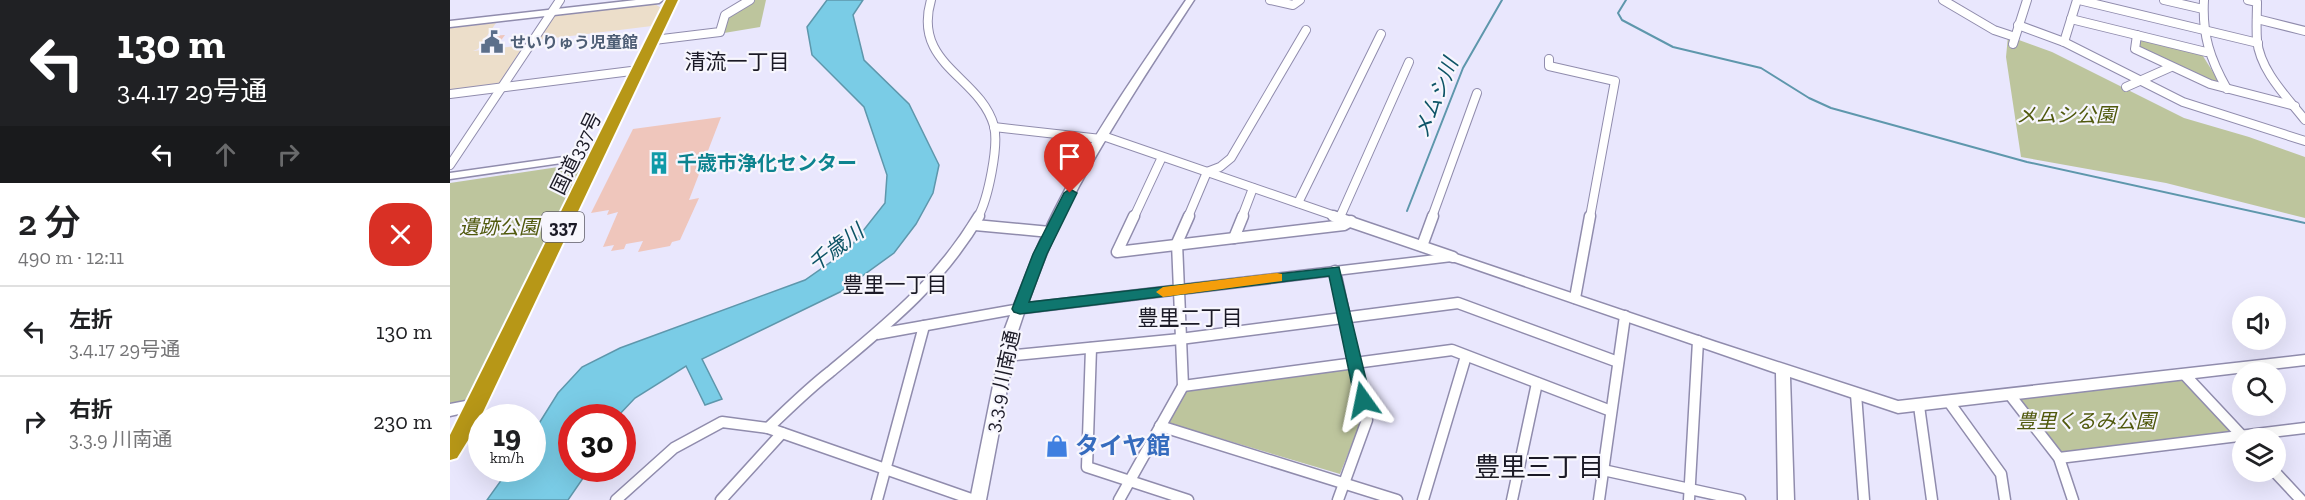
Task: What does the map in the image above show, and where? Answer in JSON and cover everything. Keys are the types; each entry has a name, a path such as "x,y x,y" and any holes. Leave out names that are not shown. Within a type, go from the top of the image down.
{"highway":[{"name":"国道337号","path":"476,404 599,155 672,0"},
{"name":"国道337号","path":"450,452 468,419"}],"street":[{"path":"450,165 560,0"},
{"path":"450,24 660,0"},
{"path":"654,40 720,32 725,15 750,0"},
{"path":"768,428 828,373 878,334 931,283 958,252 975,225 992,175 994,127 984,108 930,44 926,17 931,0"},
{"name":"3.3.9 川南通","path":"976,500 1006,356 1020,309 1050,232 1102,137 1190,0"},
{"path":"1270,0 1293,5 1300,0"},
{"path":"1943,0 2014,41 2027,0"},
{"path":"2064,42 2078,0 2258,43"},
{"path":"2164,0 2203,9"},
{"path":"2204,0 2201,30 2206,52 2227,89"},
{"path":"2248,0 2257,2 2258,43 2271,76 2305,120"},
{"path":"2071,19 2206,52"},
{"path":"2257,19 2305,31"},
{"path":"2018,25 2064,42 2183,102 2261,125 2305,141"},
{"path":"1119,500 1182,386 1177,290 1178,245 1207,172 1220,167 1231,158 1306,30"},
{"path":"1298,203 1381,34"},
{"path":"2137,35 2135,49 2210,84 2295,106"},
{"path":"1549,59 1549,66 1615,81 1575,298"},
{"path":"1340,218 1409,62"},
{"path":"2126,87 2171,66"},
{"path":"450,94 639,70"},
{"path":"1422,246 1477,93"},
{"path":"994,127 1102,137 1898,407 2305,360"},
{"path":"450,176 599,155"},
{"path":"1162,157 1117,252 1344,225 1351,221"},
{"path":"1234,238 1253,188"},
{"path":"975,225 1050,232"},
{"path":"878,334 1020,309 1454,256"},
{"path":"1335,271 1367,420 1338,500"},
{"path":"1006,356 1180,339 1458,303 1618,362"},
{"path":"1599,500 1625,316"},
{"path":"877,500 924,326"},
{"path":"1689,494 1698,341"},
{"path":"1091,348 1087,467 1188,500"},
{"path":"1182,386 1452,350 1611,411"},
{"path":"1423,500 1466,356"},
{"path":"1783,369 1786,500"},
{"path":"2185,375 2234,428"},
{"path":"1512,500 1538,383"},
{"path":"1856,394 1864,500"},
{"path":"2010,394 2060,458 2073,500"},
{"path":"1949,402 2001,474 2005,500"},
{"path":"1919,406 1932,500"},
{"path":"450,410 468,407"},
{"path":"616,500 674,448 722,422 768,428 976,500"},
{"path":"1160,426 1397,500"},
{"path":"2286,431 2305,428"},
{"path":"721,500 782,433"},
{"path":"2060,458 2232,438"},
{"path":"1603,470 1689,494 1740,500"},
{"path":"2284,482 2301,500"}],"shaded area":[{"path":"655,4 661,8 652,26 538,40 554,16"},
{"path":"496,23 478,49 473,51 524,45 499,84 450,92 450,28"}],"green space":[{"path":"754,0 766,0 760,27 724,33 729,15"},
{"name":"メムシ公園","path":"2008,36 2052,52 2184,118 2249,137 2305,157 2305,218 2166,183 2021,157 2006,57"},
{"path":"2139,37 2201,53 2220,83 2217,84 2138,48"},
{"name":"遺跡公園","path":"585,163 467,401 450,403 450,183"},
{"path":"1349,367 1360,424 1340,474 1168,423 1185,391"},
{"name":"豊里くるみ公園","path":"2183,380 2231,432 2062,454 2019,399"}],"water":[{"path":"827,0 863,0 853,15 864,60 909,104 939,165 933,193 916,224 894,253 840,292 702,359 722,399 705,405 686,366 635,398 629,404 558,404 558,482 580,482 568,500 487,500 500,482 546,482 546,412 558,393 582,367 620,348 805,280 848,250 885,203 887,175 864,107 812,55 807,27"}],"building":[{"name":"せいりゅう児童館","path":"505,35 496,47 479,49 488,36"},
{"name":"千歳市浄化センター","path":"721,117 689,200 699,198 680,240 672,242 670,246 638,252 643,241 626,244 624,249 611,251 614,245 603,247 618,212 607,215 609,210 591,213 633,129"}],"waterway":[{"name":"メムシ川","path":"1407,211 1463,68 1502,0"},
{"path":"1626,0 1618,13 1622,20 1673,47 1761,68 1809,98 1831,108 2027,162 2305,223"}],"slow traffic":[{"path":"1163,292 1277,278"}],"place":[{"name":"せいりゅう児童館","path":"492,42"},
{"name":"千歳市浄化センター","path":"659,163"},
{"name":"タイヤ館","path":"1057,446"}],"district":[{"name":"清流一丁目","path":"737,62"},
{"name":"豊里一丁目","path":"895,285"},
{"name":"豊里二丁目","path":"1190,318"},
{"name":"豊里三丁目","path":"1539,467"}],"route":[{"path":"1070,193 1040,254 1020,309 1335,271 1363,400"}],"water label":[{"name":"千歳川","path":"836,248"}]}
